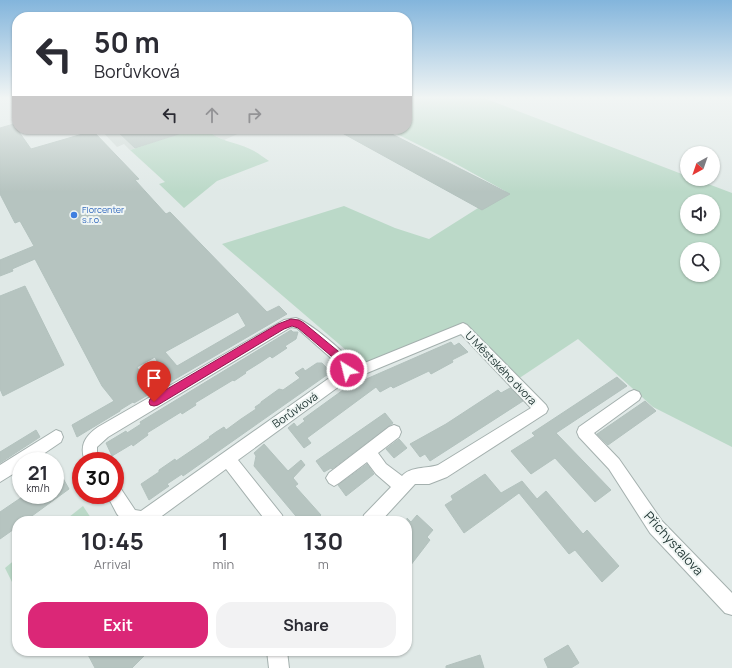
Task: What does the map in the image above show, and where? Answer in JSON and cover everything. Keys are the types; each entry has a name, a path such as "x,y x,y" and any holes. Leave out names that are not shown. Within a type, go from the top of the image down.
{"street":[{"name":"Borůvková","path":"89,452 90,445 103,432 288,323 296,322 340,358 347,367 346,372 342,376 147,516"},
{"name":"U Městského dvora","path":"367,368 463,328 541,409 442,472 406,481"},
{"name":"Přichystalova","path":"634,396 584,432 614,464 656,527 732,606"},
{"path":"334,478 394,432"},
{"path":"0,474 56,437"},
{"path":"368,452 381,469 406,481 374,516"},
{"path":"227,458 272,516"},
{"name":"Borůvková","path":"122,504 130,516"},
{"path":"278,656 279,668"}],"shaded area":[{"path":"105,134 179,134 130,150 124,144 117,147"},
{"path":"211,134 238,134 224,140"}],"green space":[{"path":"412,129 565,129 680,173 680,186 714,186 732,193 732,447 653,407 578,339 515,381 463,328 367,368 222,244 344,206 395,228 429,239 505,191 451,161 397,134 412,134"},
{"path":"179,134 213,134 221,139 253,150 269,161 217,181 184,208 159,184 165,182 130,150"},
{"path":"83,506 90,516 70,516"},
{"path":"12,562 12,582 5,568"}],"building":[{"path":"0,129 12,129 12,134 20,134 31,149 83,134 96,134 139,179 135,180 166,214 170,212 267,312 279,306 287,314 134,403 133,402 77,437 72,425 114,401 102,386 35,259 0,276 0,260 34,246 20,221 15,223 0,194","holes":["238,312 246,326 177,366 165,352","155,357 163,374 146,383 137,367"]},
{"path":"120,134 179,134 135,148"},
{"path":"344,134 392,134 510,194 482,210"},
{"path":"25,286 64,365 3,396 0,389 0,296"},
{"path":"291,330 293,332 298,332 296,339 285,346 287,348 272,358 270,356 234,381 233,380 195,403 196,405 182,414 181,412 147,433 148,435 133,446 132,444 119,452 110,452 106,443 126,431 127,433 141,424 140,422"},
{"path":"451,342 454,346 459,343 468,352 452,360 453,362 431,374 429,371 393,388 391,386 380,392 376,387 307,438 311,443 304,448 288,428 294,423 297,427 305,421 303,419 361,377 364,380"},
{"path":"317,363 322,363 331,372 183,476 182,474 167,484 169,486 149,500 141,484 175,459 176,461 210,438 209,437 216,432 224,427 226,430 256,409 255,407 279,389 283,390 300,378 295,373 303,368 305,371"},
{"path":"617,377 627,386 556,433 611,490 595,502 555,458 531,474 511,451 535,436 532,433"},
{"path":"510,388 523,401 430,461 425,454 420,457 410,444 446,424 498,390 501,393"},
{"path":"645,401 656,411 608,445 597,434"},
{"path":"385,413 393,423 332,469 331,468 324,472 316,461"},
{"path":"36,430 40,437 17,452 12,452 12,455 0,463 0,452"},
{"path":"399,439 407,448 394,458 386,449"},
{"path":"264,444 288,471 301,460 305,465 293,478 298,484 295,486 321,515 296,516 254,466 256,456 254,453"},
{"path":"367,464 374,474 346,496 338,485"},
{"path":"485,474 501,493 522,481 537,499 546,491 583,534 587,530 619,566 602,582 575,550 569,554 519,493 464,533 445,505 453,500 451,496"},
{"path":"64,480 69,489 64,493"},
{"path":"12,504 48,504 32,516 12,516 12,531 0,539 0,512"},
{"path":"417,515 433,530 427,537 430,540 412,563 412,521"},
{"path":"568,645 579,663 571,668 548,668 544,659"},
{"path":"480,655 484,668 446,668 446,666"},
{"path":"89,656 144,656 132,668 95,668"}],"place":[{"name":"Florcenter s.r.o.","path":"74,215"}],"route":[{"path":"154,402 281,326 291,322 296,322 301,325 340,358 346,365 347,370"}]}
